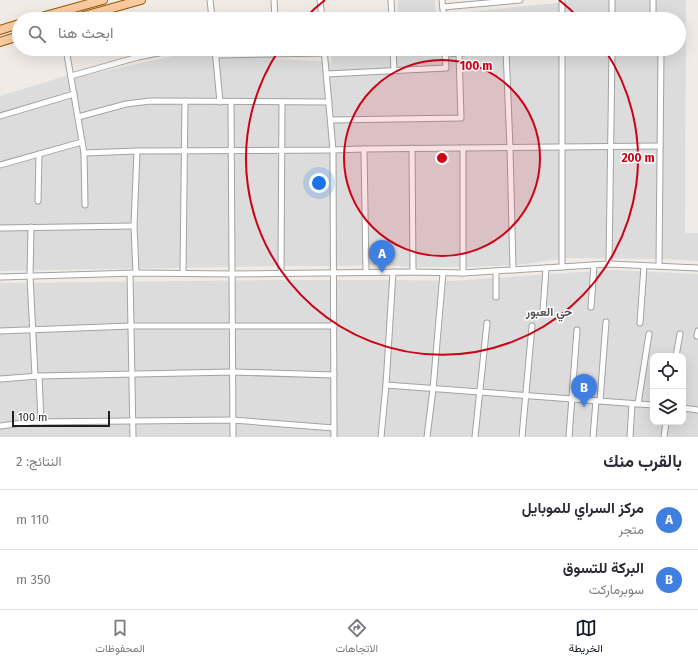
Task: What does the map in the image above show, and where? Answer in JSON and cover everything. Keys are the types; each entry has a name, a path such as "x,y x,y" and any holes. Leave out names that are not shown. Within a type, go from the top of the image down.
{"main road":[{"path":"59,12 103,0"},
{"path":"98,12 140,0"},
{"path":"0,30 12,26"},
{"path":"0,42 12,38"}],"street":[{"path":"210,0 211,12"},
{"path":"274,0 275,12"},
{"path":"320,0 321,12"},
{"path":"391,0 392,12"},
{"path":"442,0 443,12"},
{"path":"443,7 520,0"},
{"path":"562,0 562,12"},
{"path":"612,0 612,12"},
{"path":"653,0 653,12"},
{"path":"67,56 84,154 86,206"},
{"path":"71,76 143,56"},
{"path":"216,56 220,102"},
{"path":"325,56 333,150 334,437"},
{"path":"393,56 394,71"},
{"path":"327,74 446,68 445,56"},
{"path":"331,120 461,118 459,56"},
{"path":"506,56 513,270"},
{"path":"562,56 562,267"},
{"path":"609,264 612,56"},
{"path":"659,266 661,56"},
{"path":"0,116 74,94"},
{"path":"78,117 126,104 150,101 329,102"},
{"path":"183,273 185,102"},
{"path":"231,102 233,437"},
{"path":"281,273 282,102"},
{"path":"0,165 82,142"},
{"path":"84,154 184,150 333,150 660,146"},
{"path":"412,148 414,272"},
{"path":"463,148 463,273"},
{"path":"364,149 366,272"},
{"path":"136,273 134,226 137,151"},
{"path":"38,201 39,154"},
{"path":"0,228 134,226"},
{"path":"32,227 30,276 32,330 41,422"},
{"path":"0,277 136,273 463,273 609,264 698,268"},
{"path":"591,307 594,265"},
{"path":"640,322 644,266"},
{"path":"543,311 546,268"},
{"path":"496,271 496,297"},
{"path":"381,437 386,385 392,272"},
{"path":"427,437 433,389 443,273"},
{"path":"130,274 133,437"},
{"path":"593,437 606,322"},
{"path":"475,437 488,323"},
{"path":"0,331 130,326 334,326"},
{"path":"522,437 532,326"},
{"path":"569,437 576,330"},
{"path":"630,437 649,334"},
{"path":"677,353 680,334"},
{"path":"0,379 37,376 233,372 334,375"},
{"path":"386,385 650,405"},
{"path":"686,408 698,410"},
{"path":"0,426 41,422 233,420 334,428"},
{"path":"664,437 666,425"}],"shaded area":[{"path":"398,0 435,0 436,12 398,12"},
{"path":"568,0 686,0 686,12 466,12 567,2"},
{"path":"173,56 275,56 275,59 332,62 332,56 686,56 685,233 698,233 698,261 664,259 567,258 518,265 470,267 371,265 0,271 0,96 65,76 78,77"},
{"path":"612,270 698,274 698,437 0,437 0,283 399,280 451,281"}],"place":[{"name":"مركز السراي للموبايل","path":"382,273"},
{"name":"البركة للتسوق","path":"584,407"}],"district":[{"name":"حي العبور","path":"549,312"}]}
